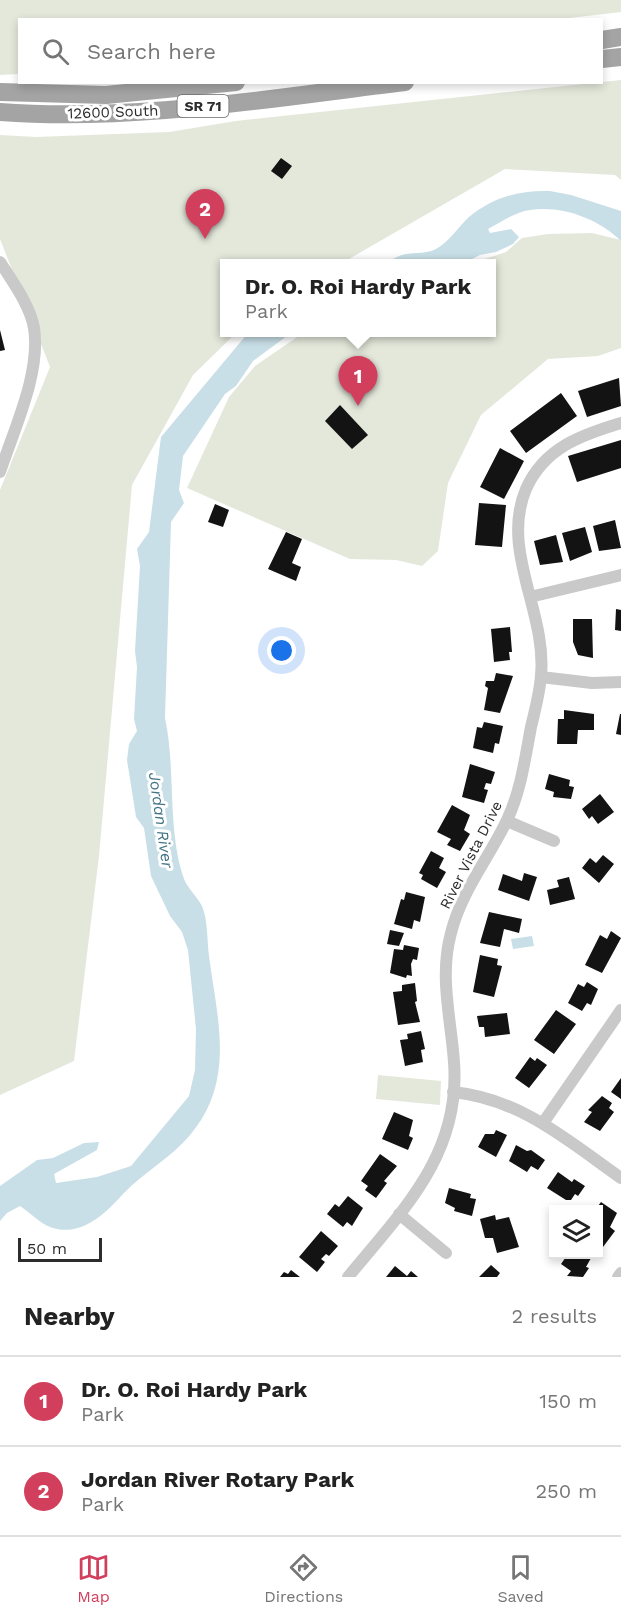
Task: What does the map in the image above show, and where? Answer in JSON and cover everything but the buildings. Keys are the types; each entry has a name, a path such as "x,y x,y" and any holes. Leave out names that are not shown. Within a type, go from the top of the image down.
{"main road":[{"path":"603,40 621,37"},
{"path":"603,60 621,57"},
{"name":"12600 South","path":"0,92 106,95 216,84"},
{"name":"12600 South","path":"0,112 38,115 129,113 387,84"}],"street":[{"path":"0,262 19,294 34,327 34,366 0,472"},
{"name":"River Vista Drive","path":"348,1277 417,1192 438,1156 449,1123 454,1060 445,986 448,945 460,906 507,821 520,783 541,676 540,631 530,597 518,537 519,512 526,489 538,468 563,445 583,435 621,423"},
{"path":"530,597 621,575"},
{"path":"541,676 592,683 621,682"},
{"path":"507,821 554,841"},
{"path":"543,1123 621,1010"},
{"path":"453,1092 490,1098 543,1123 621,1178"},
{"path":"399,1214 446,1253"},
{"path":"618,1277 621,1273"}],"shaded area":[{"path":"0,0 621,0 621,12 569,18 18,18 18,74 0,75"},
{"path":"621,80 621,180 615,175 505,169 349,259 220,259 220,337 232,337 193,375 132,485 99,856 74,1061 0,1095 0,490 50,367 0,239 0,135 36,137 169,132 236,121 583,84 603,84 603,82"},
{"path":"592,233 621,240 621,348 598,356 548,359 481,415 448,483 438,551 422,566 396,560 350,559 187,488 229,397 255,366 297,337 496,337 496,259 485,259 506,252 522,238 548,234"},
{"path":"378,1075 441,1081 440,1105 376,1099"}],"water":[{"path":"550,191 571,195 621,211 621,241 602,226 579,215 542,209 524,211 488,229 490,233 511,229 519,237 513,244 496,252 472,259 393,259 406,254 436,249 478,210 507,196"},
{"name":"Jordan River","path":"245,337 286,337 253,361 236,386 225,394 183,456 179,490 184,503 171,522 165,718 170,757 173,817 178,857 184,880 204,912 219,1025 219,1070 214,1092 205,1113 191,1134 99,1217 81,1227 61,1230 46,1225 20,1206 7,1213 0,1221 0,1186 37,1160 53,1158 84,1143 99,1142 97,1150 54,1174 56,1183 97,1177 131,1166 189,1096 195,1070 196,1029 188,950 182,932 170,916 151,876 144,828 136,817 127,760 129,744 137,731 134,719 137,667 135,651 140,566 137,549 149,532 161,437"},
{"path":"532,936 534,946 513,949 511,939"}],"place":[{"name":"Jordan River Rotary Park","path":"205,239"},
{"name":"Dr. O. Roi Hardy Park","path":"358,406"}]}
